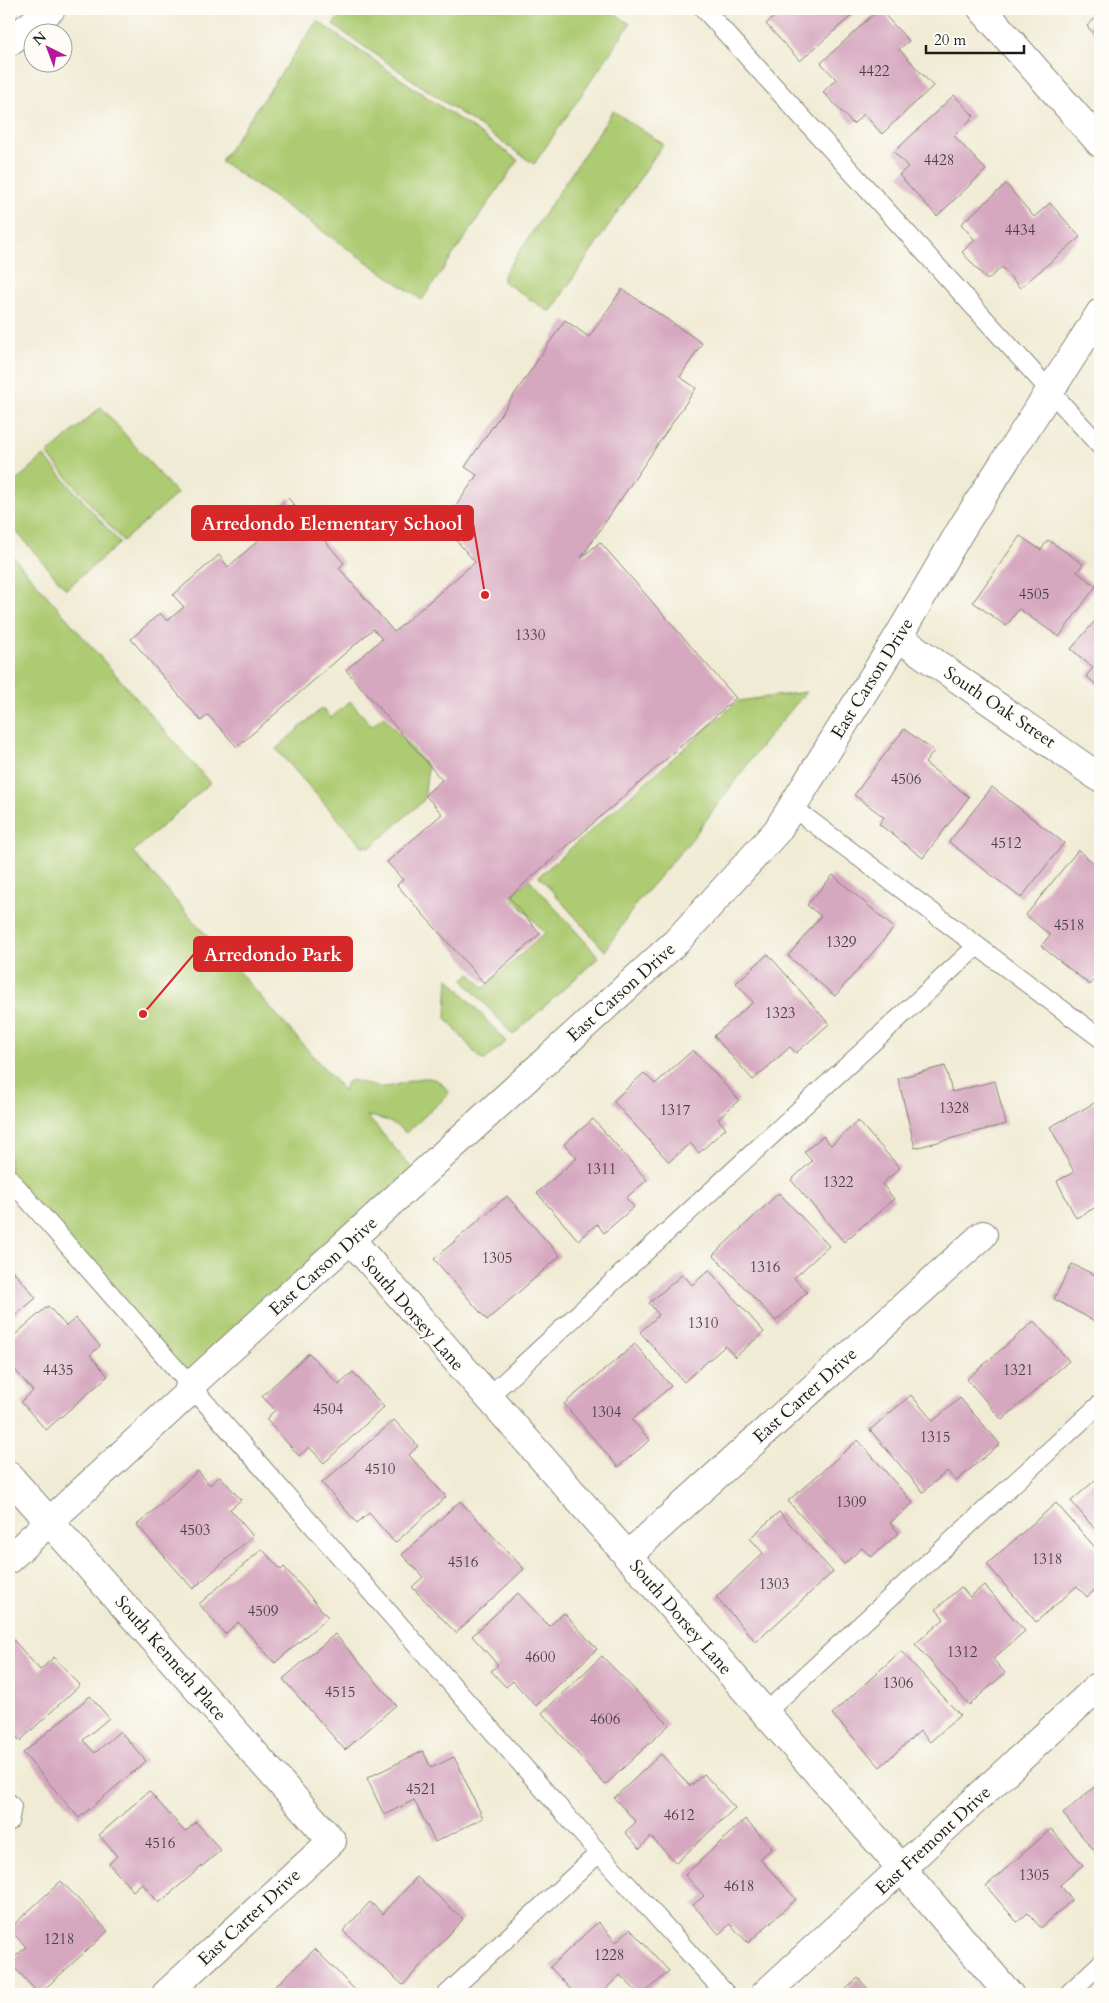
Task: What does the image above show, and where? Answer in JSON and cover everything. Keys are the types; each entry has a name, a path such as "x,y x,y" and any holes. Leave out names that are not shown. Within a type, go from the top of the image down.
{"main road":[{"path":"9,32 34,9"},
{"path":"9,42 51,9"},
{"path":"982,9 1100,143"},
{"name":"East Carson Drive","path":"9,1559 187,1394 190,1386 677,942 777,831 898,637 962,528 1100,312"},
{"name":"South Oak Street","path":"898,637 1100,778"},
{"name":"East Carter Drive","path":"627,1556 983,1235"},
{"name":"South Dorsey Lane","path":"351,1240 487,1398 902,1869 1009,1994"},
{"name":"South Kenneth Place","path":"9,1476 332,1841"},
{"name":"East Fremont Drive","path":"764,1994 902,1869 1100,1684"},
{"name":"East Carter Drive","path":"166,1994 332,1841"}],"lane":[{"path":"704,9 1100,446"},
{"path":"792,807 1100,1038"},
{"path":"487,1398 977,946"},
{"path":"9,1178 599,1853 726,1994"},
{"path":"765,1713 1100,1404"},
{"path":"9,1803 12,1807 9,1822"},
{"path":"447,1994 599,1853"},
{"path":"1068,1994 1100,1964"}],"green space":[{"path":"344,9 608,9 630,24 534,164 333,25"},
{"path":"317,21 518,160 422,300 221,161"},
{"path":"613,111 663,144 552,310 548,311 503,281 503,276"},
{"path":"101,407 177,494 123,541 47,454"},
{"path":"44,456 120,543 66,589 9,523 9,487"},
{"path":"9,552 210,783 133,852 344,1091 347,1082 352,1080 372,1086 386,1087 420,1078 428,1078 436,1080 443,1085 449,1094 406,1133 388,1121 367,1116 420,1177 190,1386 9,1178"},
{"path":"806,692 765,741 691,840 638,901 605,951 539,876 738,701"},
{"path":"350,701 372,726 383,716 428,767 424,800 371,847 362,846 276,749 322,708 331,718"},
{"path":"529,879 599,957 513,1035 463,980 470,973 484,988 545,933 511,896"},
{"path":"448,977 506,1042 485,1060 480,1059 446,1018"}],"building":[{"path":"768,9 859,9 800,61 766,24 775,16"},
{"path":"879,9 909,41 899,49 933,86 882,134 864,114 853,124 823,92 836,79 821,63"},
{"path":"1093,9 1100,9 1100,41 1087,26 1099,15"},
{"path":"954,95 974,116 954,136 986,170 937,216 899,175 908,167 894,152"},
{"path":"1006,184 1034,217 1050,203 1080,237 1020,288 1002,267 987,280 962,252 975,240 961,224"},
{"path":"622,289 702,343 680,377 696,388 581,558 600,542 736,698 509,897 540,934 484,983 397,885 403,880 387,862 442,814 425,795 442,780 346,670 382,639 373,629 237,747 208,715 201,721 131,639 160,613 167,621 184,607 173,595 219,555 228,567 268,532 260,523 288,498 344,563 339,568 394,632 475,562 443,525 477,475 465,467 565,320 589,337"},
{"path":"1020,536 1041,550 1048,540 1083,564 1077,572 1096,586 1059,637 1019,609 1006,626 973,602"},
{"path":"1100,615 1100,688 1086,676 1093,668 1071,649"},
{"path":"904,729 934,751 925,763 969,797 923,858 879,824 884,817 854,795"},
{"path":"992,787 1064,843 1021,898 949,842"},
{"path":"1078,850 1100,868 1100,972 1090,985 1041,946 1050,935 1026,915"},
{"path":"833,875 894,928 835,996 788,956 821,916 807,905"},
{"path":"768,954 829,1024 796,1053 790,1047 753,1080 714,1036 753,1002 736,983"},
{"path":"693,1050 739,1100 718,1119 726,1128 699,1153 690,1143 669,1162 613,1101 644,1073 655,1084"},
{"path":"945,1066 952,1092 995,1081 1006,1124 915,1148 898,1078"},
{"path":"1100,1100 1100,1205 1076,1218 1057,1181 1074,1172 1050,1127"},
{"path":"593,1119 647,1180 626,1198 634,1207 604,1233 597,1224 578,1240 537,1193 577,1158 564,1144"},
{"path":"858,1121 900,1168 882,1184 894,1199 844,1242 791,1180 812,1161 804,1152 823,1136 831,1145"},
{"path":"779,1193 829,1246 794,1278 807,1292 776,1321 713,1255"},
{"path":"507,1196 560,1256 487,1320 434,1259"},
{"path":"1072,1264 1095,1275 1100,1265 1100,1324 1054,1299"},
{"path":"9,1266 36,1298 9,1321"},
{"path":"709,1270 764,1332 735,1357 725,1346 684,1382 640,1332 659,1315 649,1303 683,1274 692,1285"},
{"path":"48,1306 66,1326 76,1318 100,1346 90,1355 108,1376 46,1430 21,1402 33,1391 9,1363 9,1340"},
{"path":"1034,1321 1069,1361 1002,1420 967,1379"},
{"path":"635,1344 671,1386 632,1420 650,1440 618,1467 564,1404"},
{"path":"309,1353 339,1385 353,1372 384,1407 324,1463 309,1447 299,1456 266,1419 275,1410 262,1396"},
{"path":"911,1395 933,1421 960,1398 1000,1444 956,1481 947,1471 923,1492 870,1430"},
{"path":"394,1420 418,1446 409,1455 446,1497 395,1543 369,1513 357,1523 322,1483"},
{"path":"858,1440 913,1503 890,1523 899,1533 871,1557 862,1548 844,1564 788,1501"},
{"path":"198,1471 210,1485 220,1476 241,1500 230,1509 253,1536 193,1589 137,1525"},
{"path":"1100,1476 1100,1535 1071,1501"},
{"path":"460,1501 524,1569 456,1633 412,1587 423,1577 402,1555"},
{"path":"1056,1503 1100,1553 1100,1585 1087,1597 1077,1586 1036,1622 987,1564"},
{"path":"779,1512 833,1572 756,1642 716,1597 763,1553 750,1538"},
{"path":"262,1549 281,1570 284,1567 328,1617 275,1663 238,1622 225,1634 199,1604"},
{"path":"984,1585 1025,1631 993,1659 1005,1673 969,1705 915,1644 944,1619 936,1609 961,1587 970,1597"},
{"path":"518,1593 549,1626 564,1613 597,1649 536,1706 513,1681 506,1687 491,1671 498,1665 472,1636"},
{"path":"335,1634 396,1705 345,1750 283,1679"},
{"path":"9,1635 40,1670 54,1657 80,1685 20,1741 9,1729"},
{"path":"901,1651 960,1715 930,1742 920,1731 880,1767 832,1714"},
{"path":"602,1656 669,1725 605,1785 542,1713"},
{"path":"90,1696 109,1718 83,1740 95,1753 120,1731 146,1761 79,1818 23,1753"},
{"path":"423,1751 431,1768 454,1757 483,1818 435,1842 414,1800 384,1815 367,1778"},
{"path":"661,1754 690,1786 704,1774 735,1808 676,1863 651,1837 640,1849 625,1832 636,1822 614,1798"},
{"path":"1094,1787 1100,1795 1100,1857 1063,1814"},
{"path":"149,1791 185,1832 196,1822 221,1850 159,1903 142,1883 133,1891 109,1864 117,1856 99,1835"},
{"path":"745,1819 772,1848 760,1859 796,1899 748,1943 730,1924 719,1934 693,1905 704,1896 685,1875"},
{"path":"1051,1829 1083,1865 1060,1885 1072,1900 1041,1928 1028,1913 1017,1922 986,1886"},
{"path":"417,1877 463,1919 403,1985 343,1931 370,1902 383,1914"},
{"path":"61,1881 108,1931 39,1994 9,1962 26,1947 9,1929"},
{"path":"598,1922 616,1942 630,1929 669,1971 644,1994 639,1994 620,1975 600,1994 575,1994 550,1967"},
{"path":"315,1949 359,1994 267,1994"},
{"path":"858,1978 873,1994 841,1994"}],"place":[{"name":"Arredondo Elementary School","path":"485,595"},
{"name":"Arredondo Park","path":"143,1014"}]}
